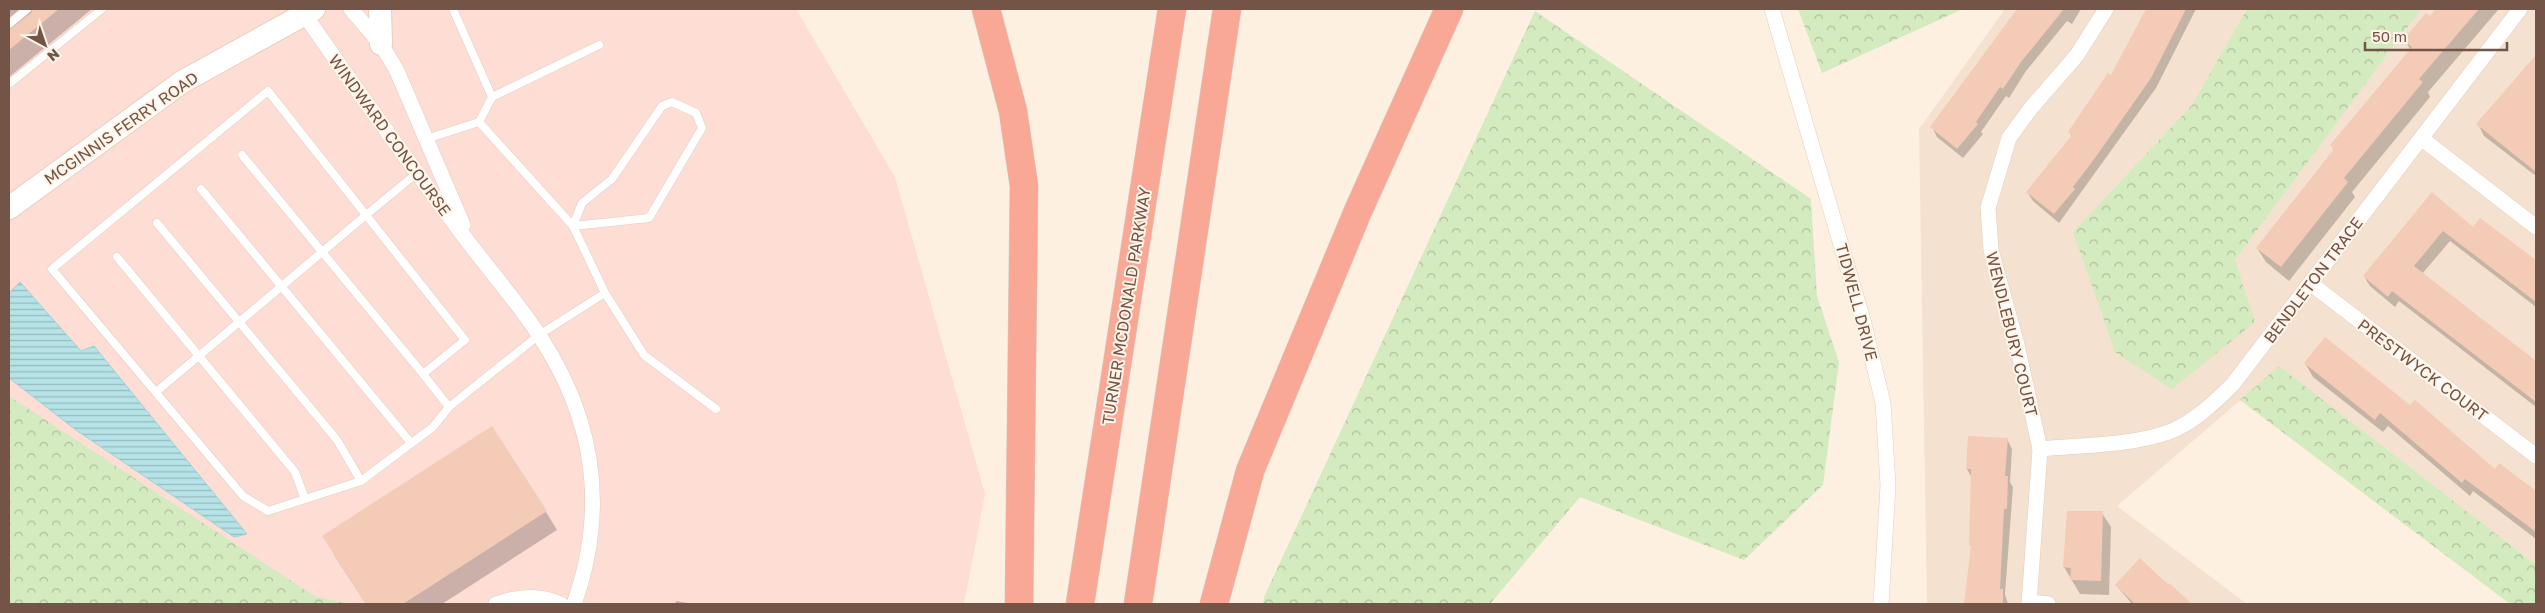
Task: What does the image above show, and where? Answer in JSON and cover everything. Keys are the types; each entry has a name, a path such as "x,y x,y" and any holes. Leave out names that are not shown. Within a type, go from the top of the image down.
{"highway":[{"path":"986,9 1013,110 1024,186 1019,604"},
{"name":"TURNER MCDONALD PARKWAY","path":"1080,604 1172,9"},
{"path":"1138,604 1227,9"},
{"path":"1214,604 1250,471 1358,211 1449,9"}],"main road":[{"path":"380,9 381,44"},
{"name":"MCGINNIS FERRY ROAD","path":"9,208 182,82 310,12"}],"street":[{"name":"WINDWARD CONCOURSE","path":"351,9 381,44 397,71 476,254"},
{"name":"TIDWELL DRIVE","path":"1772,9 1864,320 1883,403 1888,486 1881,604"},
{"name":"WENDLEBURY COURT","path":"2030,603 2040,449 2018,345 1991,250 1988,208 2009,138 2031,108 2077,55 2106,9"},
{"name":"BENDLETON TRACE","path":"2040,449 2145,437 2170,432 2215,402 2233,384 2520,9"},
{"name":"WINDWARD CONCOURSE","path":"310,12 417,173 476,254 539,334 573,395 586,442 594,490 593,527 584,576 574,604"},
{"path":"2421,138 2536,227"},
{"name":"PRESTWYCK COURT","path":"2310,284 2536,456"},
{"path":"496,604 522,596 548,598 561,604"},
{"path":"2030,603 2048,604"}],"lane":[{"path":"9,24 27,9"},
{"path":"9,84 102,9"},
{"path":"453,9 492,97"},
{"path":"426,138 479,122 492,97 598,45"},
{"path":"423,374 465,340 268,91 52,269 243,496 268,511 360,481 433,427 449,407 539,334 605,292"},
{"path":"672,102 696,113 702,128 649,218 573,226 582,203 612,179 662,106 672,102"},
{"path":"479,122 573,226 605,292 644,355 716,409"},
{"path":"242,154 449,407"},
{"path":"156,392 417,173"},
{"path":"201,189 411,444"},
{"path":"157,224 240,321 337,440 360,481"},
{"path":"117,257 295,472 305,499"}],"shaded area":[{"path":"9,9 796,9 895,177 985,494 964,604 314,604 9,396"},
{"path":"2005,9 2247,9 2192,105 2073,232 2235,260 2421,9 2536,9 2536,565 2279,367 2117,506 2247,604 1927,604 1919,129"}],"green space":[{"path":"1798,9 1963,9 1822,73"},
{"path":"2247,9 2421,9 2235,260 2255,322 2172,389 2115,352 2073,232 2192,105"},
{"path":"1535,11 1811,199 1817,296 1839,362 1823,485 1744,560 1580,497 1490,604 1263,604 1264,597"},
{"path":"2279,366 2536,565 2536,604 2510,604 2240,400"},
{"path":"9,396 316,597 351,604 9,604"}],"water":[{"path":"20,282 81,351 94,346 247,534 234,537 76,430 9,378 9,293"}],"building":[{"path":"33,9 59,9 9,50 9,30 31,13"},
{"path":"2017,9 2064,9 2021,62 2003,89 2000,87 1976,122 1978,124 1957,149 1930,127"},
{"path":"2146,9 2186,9 2151,78 2073,187 2075,189 2054,214 2026,192 2072,135 2068,132 2108,73 2111,75"},
{"path":"2436,9 2479,9 2419,79 2423,82 2344,178 2348,182 2281,267 2256,248 2334,149 2330,145 2412,47 2403,40 2426,13 2430,16"},
{"path":"2536,55 2536,172 2476,124"},
{"path":"2432,192 2473,227 2480,218 2536,260 2536,302 2443,231 2414,266 2536,361 2536,402 2392,291 2388,297 2363,276"},
{"path":"2325,337 2410,405 2415,400 2495,469 2499,463 2536,491 2536,532 2465,479 2462,483 2380,413 2375,420 2304,363"},
{"path":"492,426 547,511 403,604 366,604 322,536"},
{"path":"1968,436 2008,438 2005,476 2008,476 2007,509 2004,509 2000,589 2003,589 2003,604 1964,604 1971,546 1969,546 1971,469 1966,469"},
{"path":"2067,511 2103,511 2101,581 2070,580 2071,568 2063,567"},
{"path":"2140,558 2168,585 2169,583 2192,604 2135,604 2115,585"}]}
